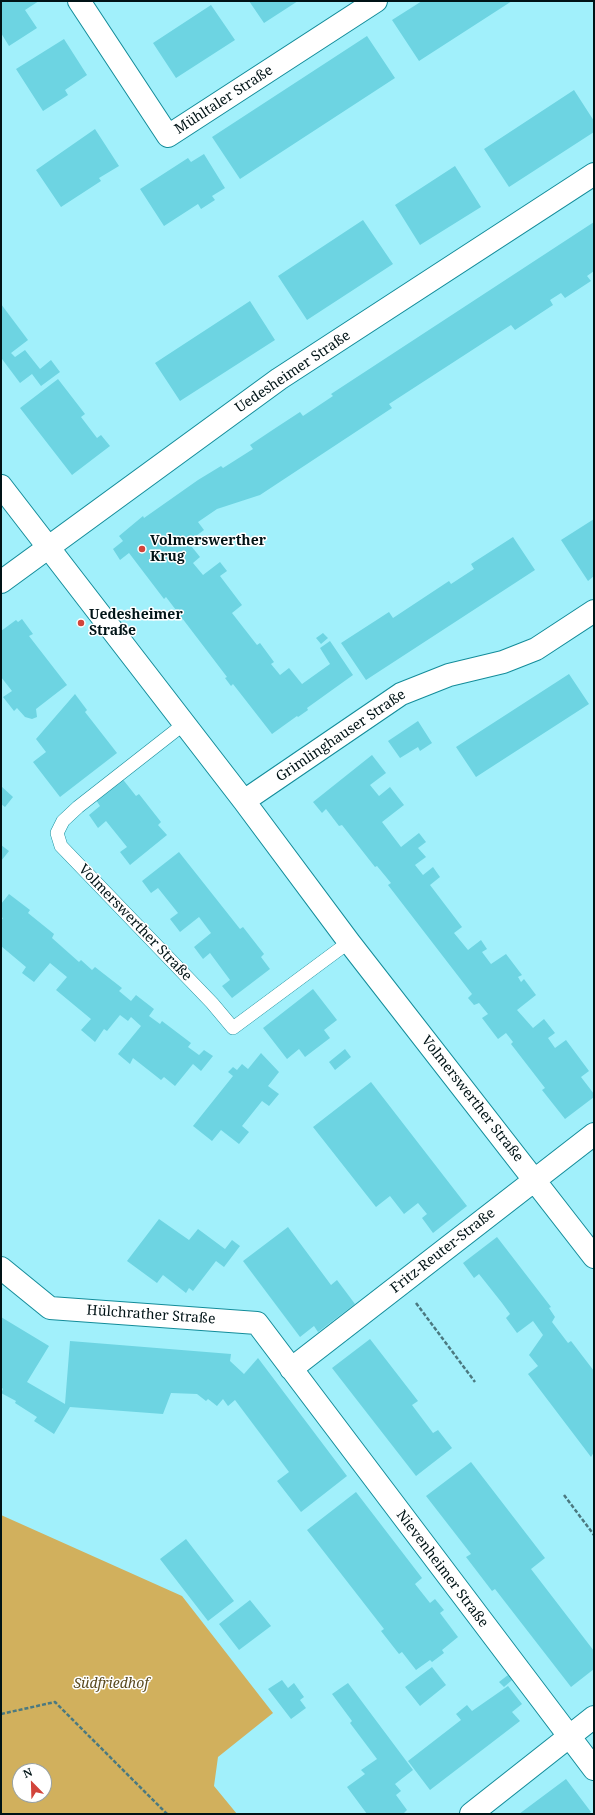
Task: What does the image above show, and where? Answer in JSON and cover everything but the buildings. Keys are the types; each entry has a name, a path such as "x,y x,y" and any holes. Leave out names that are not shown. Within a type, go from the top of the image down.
{"street":[{"name":"Mühltaler Straße","path":"79,1 168,136 376,1"},
{"name":"Uedesheimer Straße","path":"1,582 279,379 594,174"},
{"name":"Volmerswerther Straße","path":"1,486 244,801 349,942 594,1257"},
{"name":"Grimlinghauser Straße","path":"244,801 401,694 450,675 503,662 536,649 594,611"},
{"name":"Fritz-Reuter-Straße","path":"291,1369 594,1134"},
{"name":"Hülchrather Straße","path":"1,1268 50,1308 257,1324 291,1369"},
{"name":"Nievenheimer Straße","path":"291,1369 594,1769"},
{"path":"472,1814 594,1717"}],"lane":[{"name":"Volmerswerther Straße","path":"184,724 78,807 64,821 57,833 61,846 212,1004 232,1028 349,942"}],"path":[{"path":"401,1284 476,1382"},
{"path":"564,1495 594,1535"},
{"path":"1,1714 55,1702 167,1814"}],"green space":[{"name":"Südfriedhof","path":"1,1515 182,1596 273,1713 218,1757 214,1786 237,1814 1,1814"}],"place":[{"name":"Volmerswerther Krug","path":"142,549"},
{"name":"Uedesheimer Straße","path":"81,623"}]}
